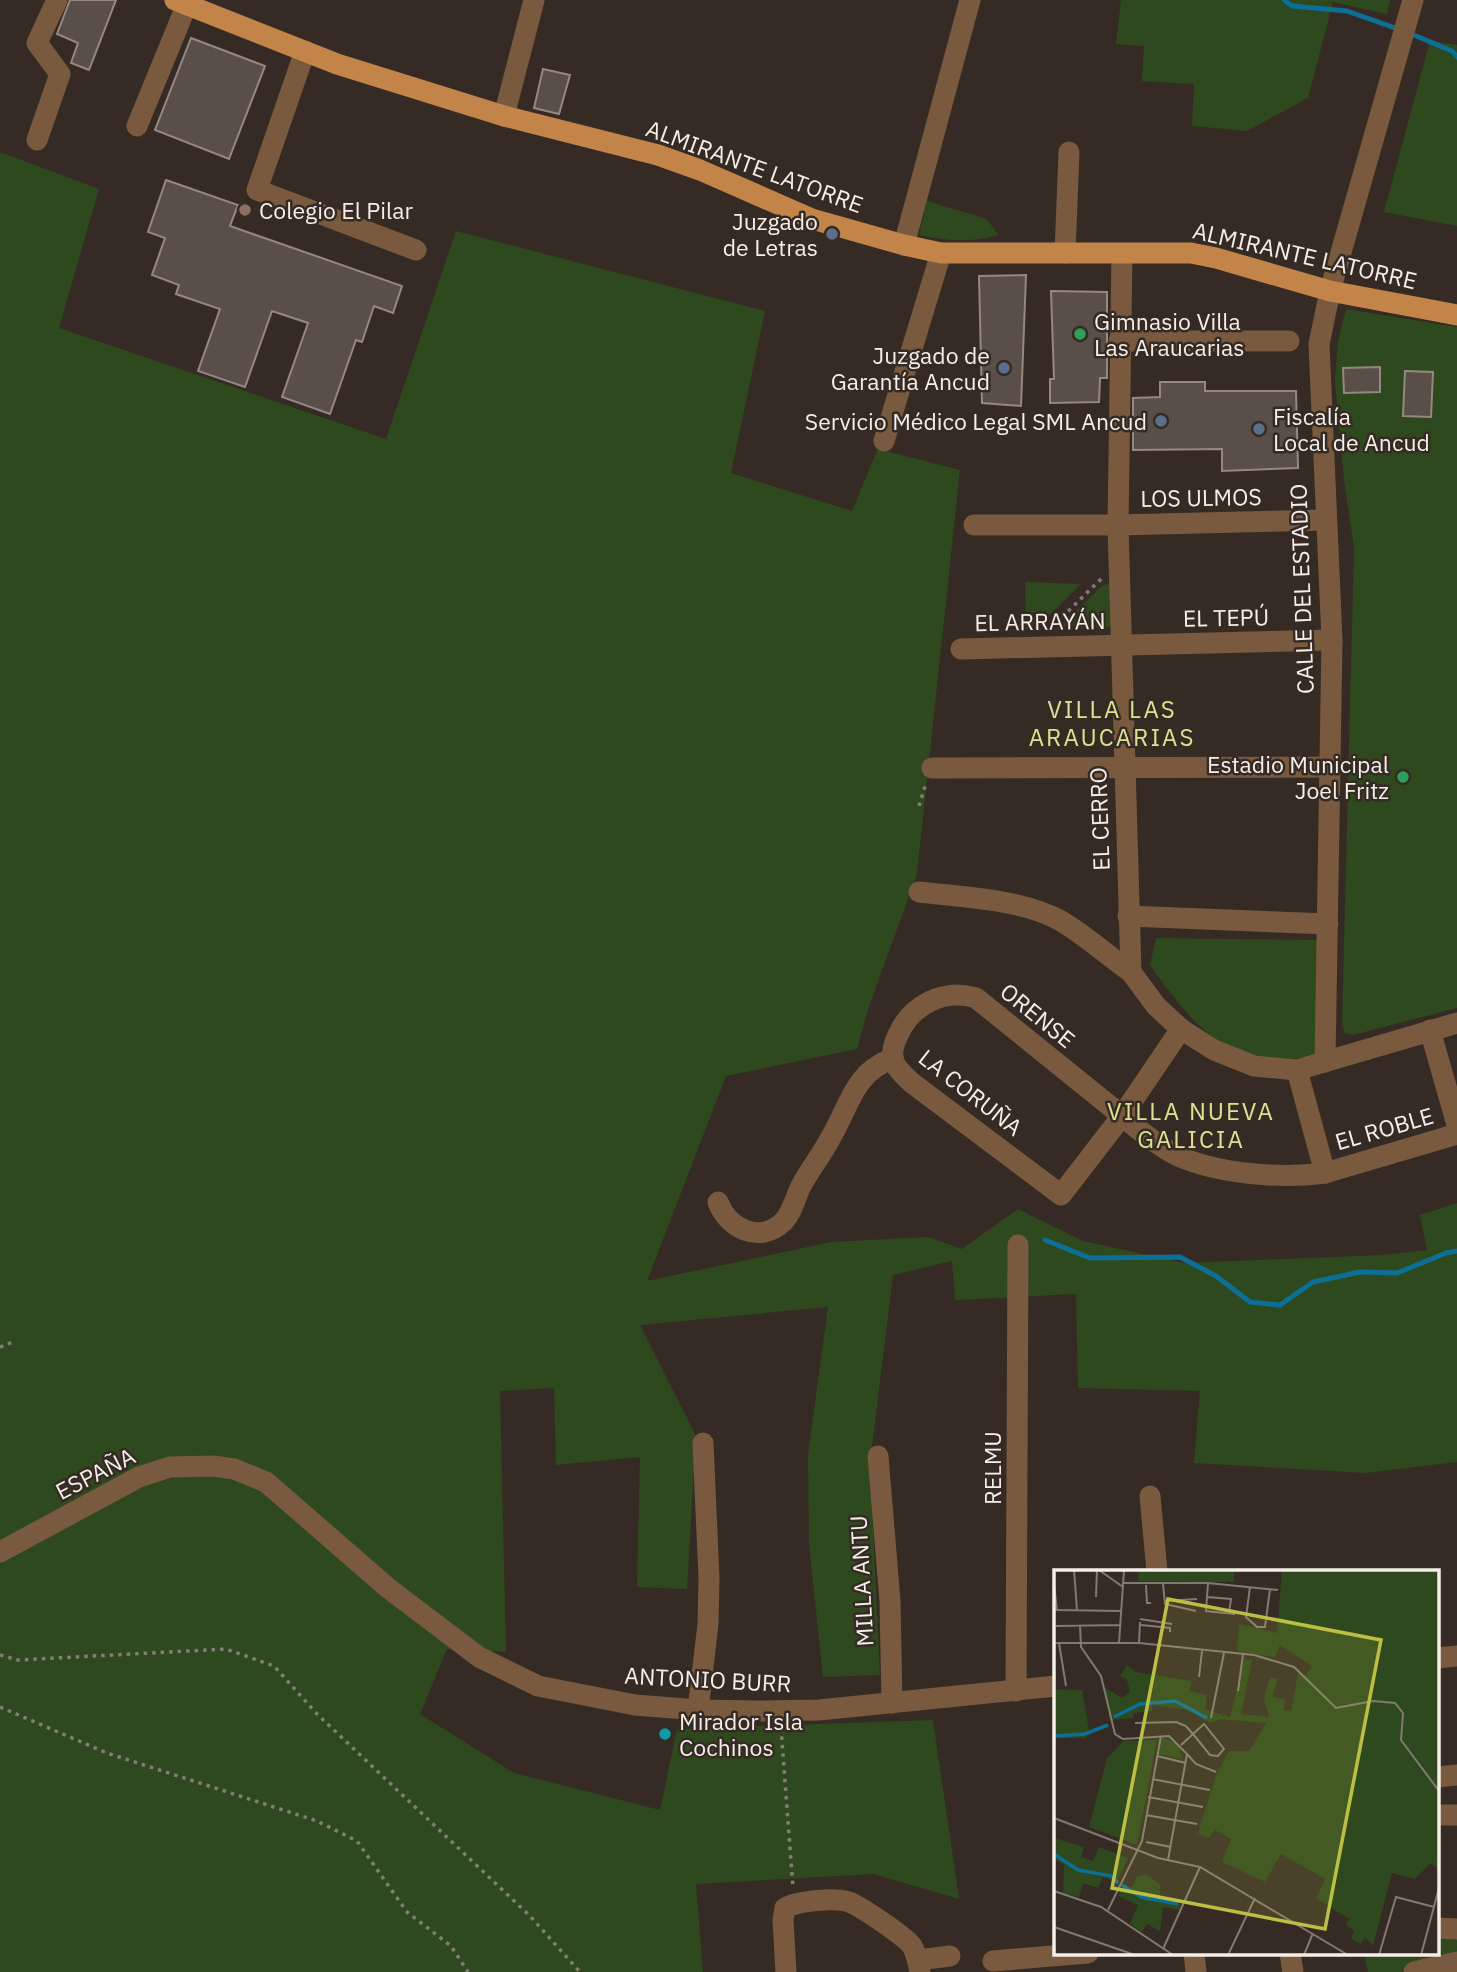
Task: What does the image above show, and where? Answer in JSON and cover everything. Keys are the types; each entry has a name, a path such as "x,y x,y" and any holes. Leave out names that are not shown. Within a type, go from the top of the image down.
{"main road":[{"name":"ALMIRANTE LATORRE","path":"181,2 337,64 504,116 658,155 700,170 812,219 904,245 942,253 1191,253 1330,291 1457,315"}],"street":[{"path":"37,140 60,74 37,43 57,0"},
{"path":"504,116 534,0"},
{"path":"904,245 970,0"},
{"name":"CALLE DEL ESTADIO","path":"1325,1062 1332,640 1319,344 1330,291 1413,0"},
{"path":"137,126 181,2"},
{"path":"305,51 257,190 416,250"},
{"path":"1065,253 1069,152"},
{"path":"884,441 942,253"},
{"name":"EL CERRO","path":"1122,253 1118,525 1131,972"},
{"path":"1119,341 1289,341"},
{"name":"LOS ULMOS","path":"974,525 1326,520"},
{"name":"EL TEPÚ","path":"1120,645 1332,640"},
{"name":"EL ARRAYÁN","path":"961,649 1120,645"},
{"path":"932,768 1330,767"},
{"path":"919,892 992,901 1060,920 1131,972 1157,1006 1181,1029 1214,1050 1254,1066 1297,1070 1457,1023"},
{"path":"1128,916 1328,924"},
{"name":"ORENSE","path":"911,1013 923,1004 942,998 958,995 976,998 1122,1116"},
{"name":"LA CORUÑA","path":"911,1013 896,1038 893,1058 895,1064 912,1083 1060,1195 1122,1116"},
{"path":"1122,1116 1181,1029"},
{"path":"1430,1030 1457,1125"},
{"path":"718,1202 727,1219 742,1230 769,1231 783,1222 857,1087 869,1072 893,1058"},
{"name":"EL ROBLE","path":"1297,1070 1325,1173"},
{"name":"EL ROBLE","path":"1122,1116 1175,1155 1248,1172 1305,1175 1325,1173 1457,1134"},
{"name":"RELMU","path":"1016,1690 1018,1245"},
{"path":"698,1710 708,1624 709,1578 703,1444"},
{"name":"MILLA ANTU","path":"878,1456 890,1601 892,1703"},
{"name":"ESPAÑA","path":"0,1552 139,1477 170,1467 213,1466 234,1469 266,1482 388,1588"},
{"path":"1150,1496 1157,1570"},
{"name":"ANTONIO BURR","path":"388,1588 489,1663 538,1686 635,1705 698,1710 819,1710 1054,1686"},
{"path":"786,1972 785,1908 794,1904 834,1900 849,1902 905,1938 912,1945 919,1966 950,1956"},
{"path":"993,1961 1035,1965 1084,1954"},
{"path":"1194,1954 1196,1972"},
{"path":"1290,1954 1293,1972"},
{"path":"1413,1972 1457,1962"}],"path":[{"path":"1032,648 1100,578 1119,572"},
{"path":"0,1346 13,1342"},
{"path":"0,1655 18,1660 226,1648 274,1666 317,1714 530,1916 580,1972"},
{"path":"0,1707 107,1753 317,1821 357,1841 407,1912 451,1946 468,1972"},
{"path":"780,1710 794,1904"}],"green space":[{"path":"1121,0 1390,0 1387,14 1333,2 1308,98 1247,131 1192,126 1194,84 1142,81 1144,46 1116,44"},
{"path":"1430,41 1457,45 1457,226 1384,212"},
{"path":"0,152 99,189 59,328 386,439 456,231 765,311 731,473 852,511 878,449 960,470 917,874 868,1009 857,1049 726,1076 647,1281 831,1242 928,1237 962,1249 1018,1209 1083,1241 1184,1263 1383,1255 1427,1250 1420,1215 1457,1203 1457,1462 1366,1473 1194,1463 1200,1391 1078,1388 1076,1294 955,1300 952,1261 893,1275 870,1463 880,1675 823,1677 809,1544 808,1454 828,1307 640,1325 696,1436 687,1589 637,1587 640,1457 556,1465 554,1388 500,1391 506,1652 447,1649 420,1714 514,1773 660,1810 677,1729 933,1720 959,1899 873,1874 696,1884 703,1972 0,1972"},
{"path":"927,201 987,219 998,235 959,240 919,235"},
{"name":"Estadio Municipal Joel Fritz","path":"1346,309 1457,327 1457,1008 1353,1035 1345,1033 1342,1025 1354,547 1344,480 1335,380 1338,341"},
{"path":"1025,582 1081,584 1035,629 1026,629"},
{"path":"1116,583 1114,625 1106,628 1057,629 1103,585"},
{"path":"1156,938 1318,940 1318,1055 1288,1059 1262,1058 1239,1052 1219,1041 1184,1009 1150,965"},
{"path":"1440,1933 1457,1934 1457,1959 1400,1972 1368,1972 1364,1954 1440,1954"}],"building":[{"path":"70,0 116,0 89,70 71,63 78,43 57,34"},
{"path":"191,38 265,66 229,159 155,130"},
{"path":"543,69 570,75 559,114 534,108"},
{"path":"166,180 238,205 230,226 402,286 393,313 374,306 362,342 356,340 330,414 282,397 308,323 272,311 245,387 198,371 220,309 176,294 179,285 152,275 165,238 148,232"},
{"path":"1026,275 1021,406 982,403 979,276"},
{"name":"Gimnasio Villa Las Araucarias","path":"1051,291 1107,292 1107,378 1100,378 1099,402 1050,403 1050,379 1054,379"},
{"path":"1380,367 1380,392 1344,393 1343,368"},
{"path":"1405,371 1433,372 1431,417 1403,416"},
{"path":"1160,382 1205,382 1205,391 1296,391 1298,468 1222,471 1222,449 1133,450 1133,398 1160,397"}],"waterway":[{"path":"1284,0 1292,6 1347,11 1398,29"},
{"path":"1409,33 1452,51 1457,57"},
{"path":"1045,1240 1090,1258 1180,1257 1216,1276 1250,1302 1280,1305 1313,1282 1360,1272 1397,1273 1457,1251"}],"place":[{"name":"Colegio El Pilar","path":"245,210"},
{"name":"Juzgado de Letras","path":"832,234"},
{"name":"Gimnasio Villa Las Araucarias","path":"1080,334"},
{"name":"Juzgado de Garantía Ancud","path":"1004,368"},
{"name":"Servicio Médico Legal SML Ancud","path":"1161,421"},
{"name":"Fiscalía Local de Ancud","path":"1259,429"},
{"name":"Estadio Municipal Joel Fritz","path":"1403,777"},
{"name":"Mirador Isla Cochinos","path":"665,1734"}],"district":[{"name":"VILLA LAS ARAUCARIAS","path":"1112,723"},
{"name":"VILLA NUEVA GALICIA","path":"1191,1125"}]}
